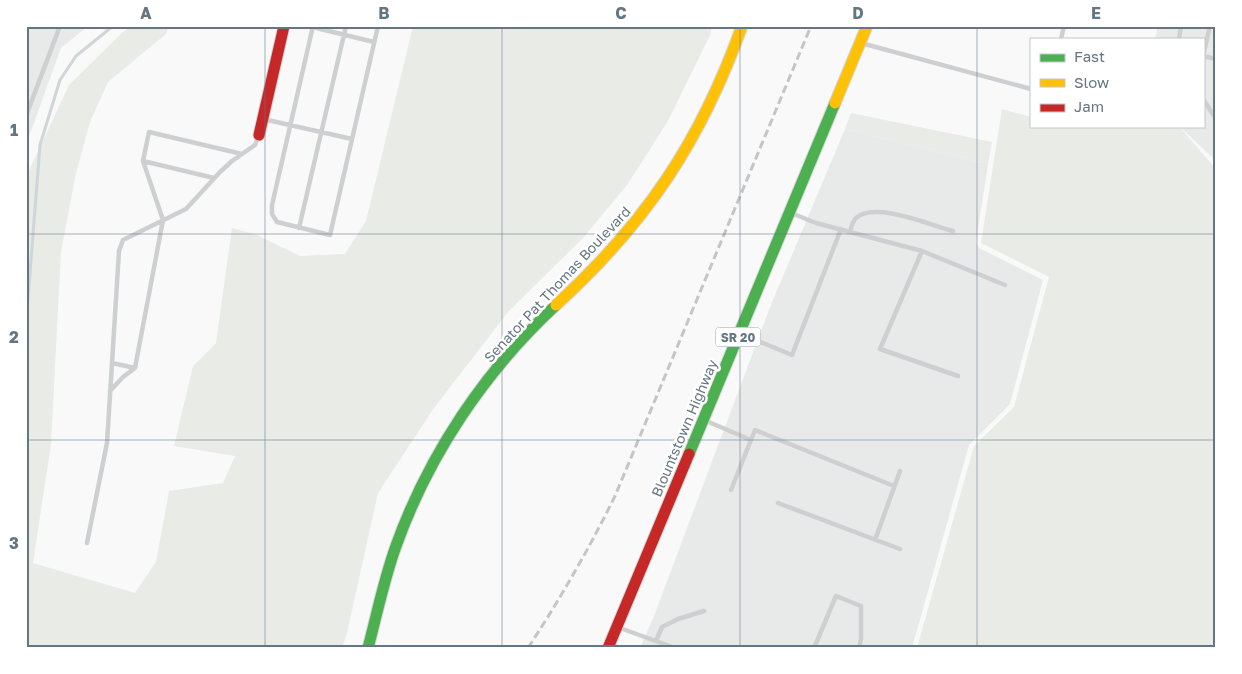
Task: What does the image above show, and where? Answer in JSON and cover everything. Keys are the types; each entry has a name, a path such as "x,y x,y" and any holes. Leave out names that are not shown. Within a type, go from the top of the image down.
{"street":[{"path":"259,135 284,26"},
{"name":"Senator Pat Thomas Boulevard","path":"368,648 389,567 404,525 453,430 499,366 529,332 599,265 635,224 660,190 675,169 702,123 732,58 742,26"},
{"name":"Blountstown Highway","path":"608,648 867,26"}],"lane":[{"path":"26,116 60,26"},
{"path":"299,228 346,26"},
{"path":"374,42 311,27 272,205 272,214 277,222 330,235 378,26"},
{"path":"1204,52 1210,26"},
{"path":"860,43 1030,89"},
{"path":"1204,101 1216,119"},
{"path":"263,119 352,140"},
{"path":"110,391 123,376 135,368 163,220 143,161 149,132 242,154"},
{"path":"86,543 106,443 119,251 123,240 186,209 232,161 255,145 259,135"},
{"path":"143,161 214,178"},
{"path":"850,232 855,219 868,212 885,212 953,231"},
{"path":"790,213 850,232 922,251 1005,285"},
{"path":"739,334 792,356 841,229"},
{"path":"922,251 880,350 958,376"},
{"path":"112,362 135,368"},
{"path":"704,419 751,440"},
{"path":"731,490 755,430 894,486"},
{"path":"875,540 900,471"},
{"path":"778,503 900,549"},
{"path":"814,648 836,596 861,606 861,639 859,648"},
{"path":"656,641 662,627 678,619 704,611"},
{"path":"617,627 671,647"}],"shaded area":[{"path":"26,26 88,26 61,48 26,145"},
{"path":"132,26 169,26 166,34 108,82 90,122 76,173 61,252 51,444 33,563 135,593 156,562 169,491 223,483 235,456 174,446 193,366 216,343 232,228 257,235 300,256 345,254 366,221 413,26 712,26 710,35 668,121 627,185 583,238 508,312 434,408 378,493 342,648 26,648 26,177 69,85 123,32"},
{"path":"1158,26 1216,26 1216,161 1181,128 1204,128 1204,38 1155,38"},
{"path":"1002,109 1030,117 1030,128 1181,128 1214,167 1216,166 1216,648 917,648 974,446 1014,407 1049,277 981,243"},
{"path":"851,113 992,142 988,164 845,129"},
{"path":"845,129 988,164 976,242 979,248 1043,280 1010,404 969,445 912,648 640,648 654,616 770,307"}],"waterway":[{"path":"26,324 40,145 60,80 76,56 113,26"}],"railway":[{"path":"528,648 574,574 615,496 811,26"}],"traffic: fast":[{"path":"689,454 835,103"},
{"path":"368,648 384,584 396,546 409,512 442,447 483,386 530,331 556,305"}],"traffic: slow":[{"path":"556,305 617,243 644,211 667,178 689,143 708,107 726,68 742,26"},
{"path":"835,103 867,26"}],"traffic: jam":[{"path":"259,135 284,26"},
{"path":"608,648 689,454"}]}
